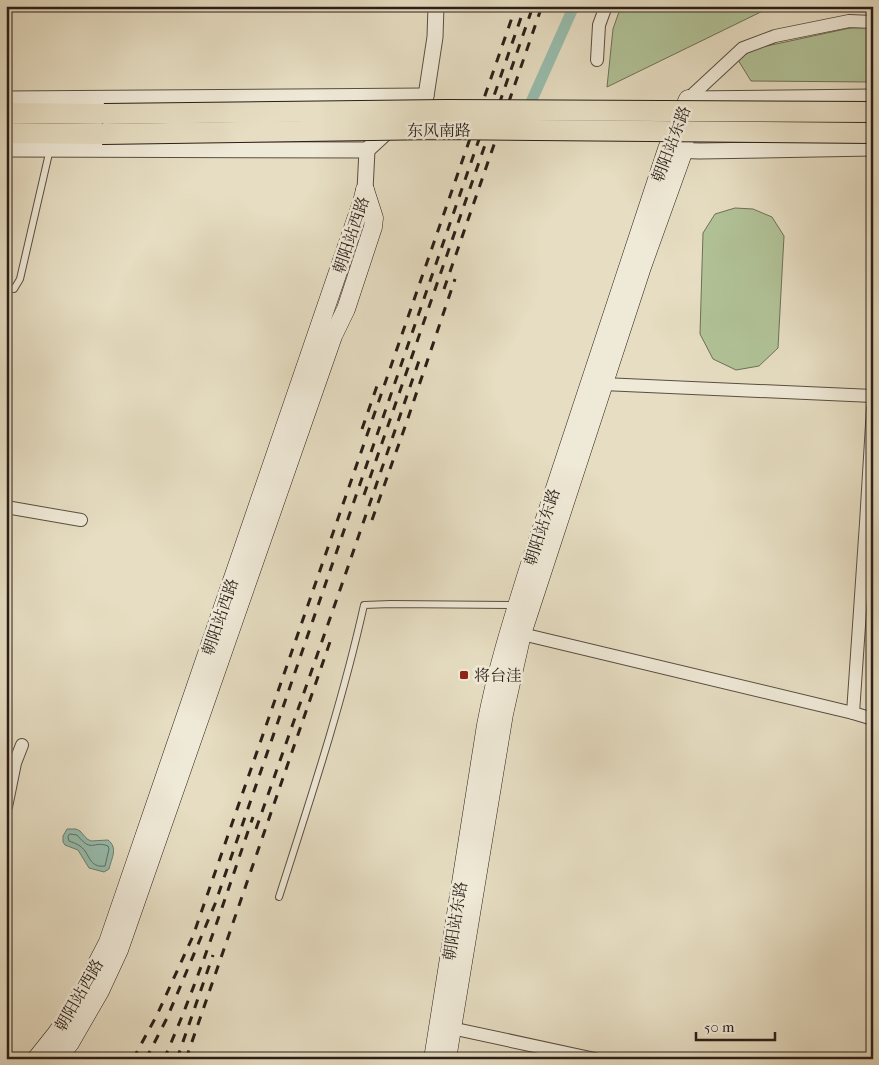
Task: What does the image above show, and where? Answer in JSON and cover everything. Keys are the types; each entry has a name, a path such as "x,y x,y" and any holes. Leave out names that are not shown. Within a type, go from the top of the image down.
{"main road":[{"name":"朝阳站东路","path":"446,1059 504,714 522,634 642,267 688,99"},
{"name":"东风南路","path":"6,114 446,110 873,112"},
{"name":"东风南路","path":"6,133 102,134 439,130 873,133"},
{"name":"朝阳站东路","path":"433,1059 486,725 494,687 517,605 675,150"},
{"name":"朝阳站西路","path":"36,1059 74,1008 108,942 308,363 365,190"},
{"name":"朝阳站西路","path":"56,1059 70,1043 100,990 119,950 333,336 346,310 374,227 374,218 365,190"}],"street":[{"path":"6,148 367,150 426,96 435,38 436,6"},
{"path":"598,60 599,25 606,6"},
{"path":"688,99 743,48 775,36 849,21 873,22"},
{"path":"6,99 426,96"},
{"path":"688,99 873,97"},
{"path":"675,150 873,148"},
{"path":"365,190 367,150"},
{"path":"603,384 873,396"},
{"path":"853,713 873,408"},
{"path":"6,507 81,520"},
{"path":"522,634 873,719"},
{"path":"6,807 15,763 22,745"},
{"path":"452,1028 595,1059"}],"lane":[{"path":"6,287 14,289 20,279 50,149"},
{"path":"279,897 329,740 364,605 517,605"}],"shaded area":[{"path":"621,6 773,6 607,87 613,29"},
{"path":"873,27 873,82 751,81 738,60 753,49 850,28"},
{"path":"735,208 753,209 772,217 784,236 778,348 759,366 736,370 713,359 700,334 703,233 715,214"}],"water":[{"path":"67,829 80,831 91,841 108,840 114,850 109,869 104,872 89,868 78,850 65,845 63,842 63,836"}],"waterway":[{"path":"525,112 574,6"}],"railway":[{"path":"133,1059 157,1015 193,936 516,6"},
{"path":"146,1059 167,1018 215,904 525,6"},
{"path":"364,495 533,6"},
{"path":"444,289 542,6"},
{"path":"372,520 455,279"},
{"path":"256,829 421,355"},
{"path":"362,429 378,383"},
{"path":"186,1059 332,636"},
{"path":"164,1059 200,969 253,817"},
{"path":"177,1059 213,955"}],"place":[{"name":"将台洼","path":"464,675"}]}
